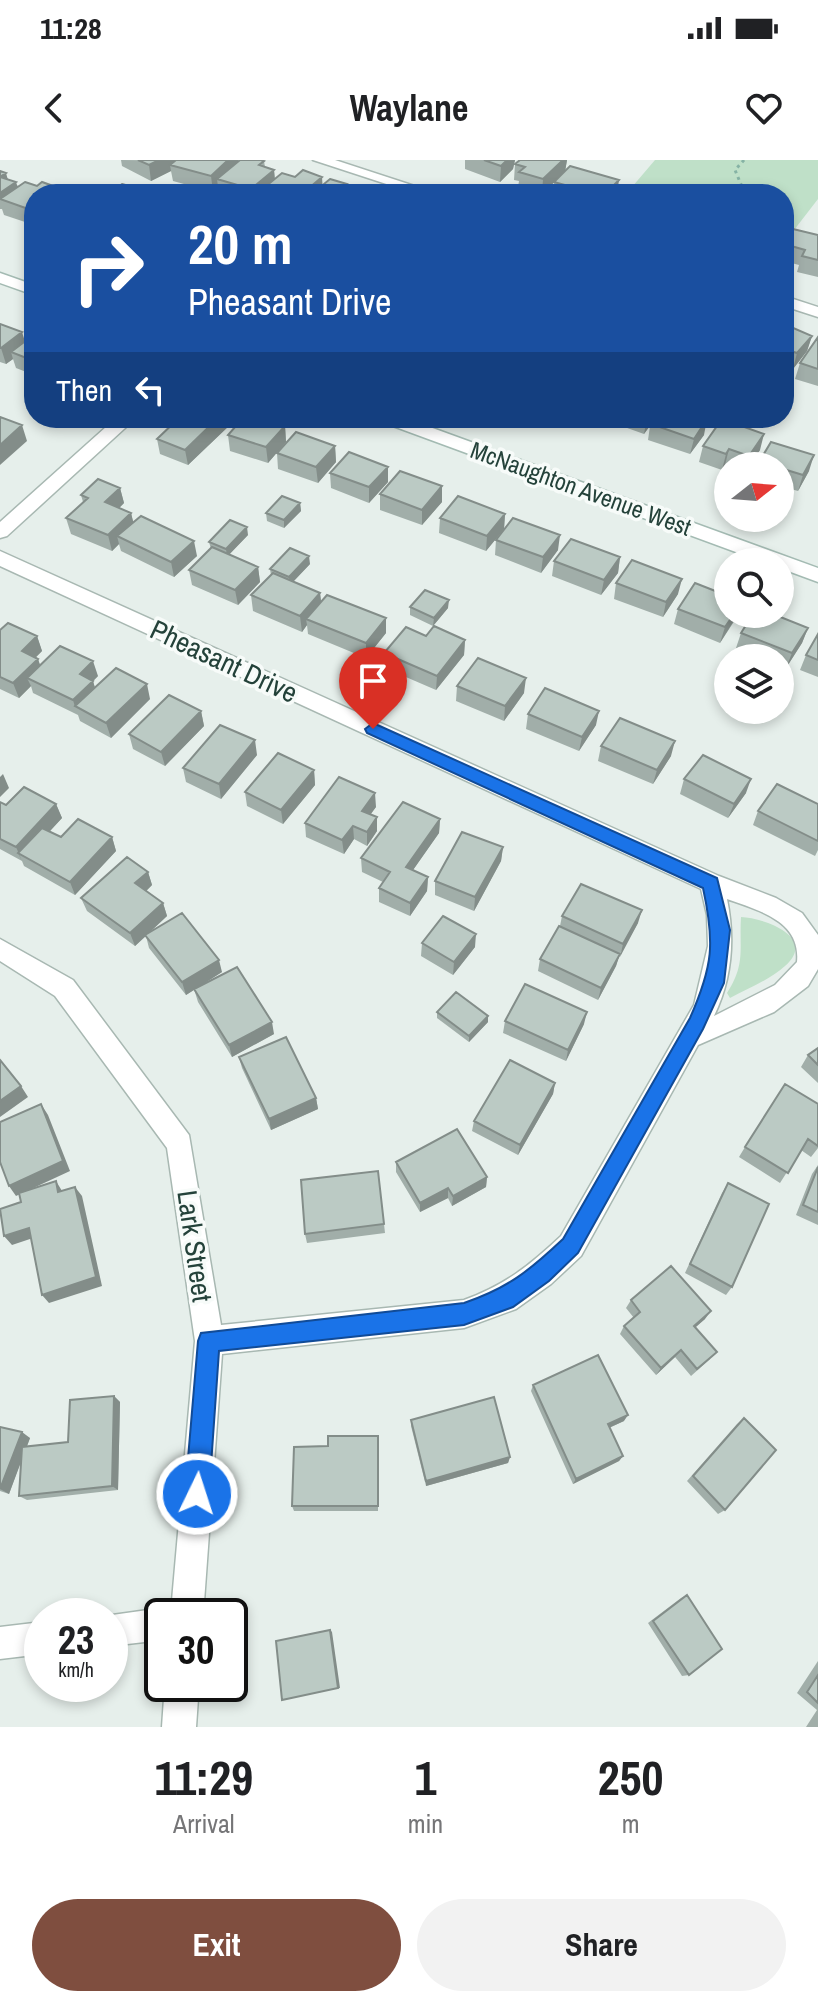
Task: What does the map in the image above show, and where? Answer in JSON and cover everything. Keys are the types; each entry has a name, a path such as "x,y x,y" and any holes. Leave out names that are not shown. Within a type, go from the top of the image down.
{"street":[{"path":"320,160 399,184"},
{"path":"0,278 24,286"},
{"path":"794,304 818,312"},
{"path":"0,532 116,428"},
{"name":"McNaughton Avenue West","path":"415,428 818,575"},
{"name":"Pheasant Drive","path":"0,558 711,883 787,914 802,928 810,943 812,960 804,975 786,992 753,1010 689,1037"},
{"path":"209,1341 464,1314 506,1299 541,1274 571,1246 689,1037 715,983 721,930 711,883"},
{"name":"Lark Street","path":"0,949 64,988 180,1144 209,1341 188,1598"},
{"path":"0,1643 24,1640"},
{"path":"179,1727 181,1702"}],"path":[{"path":"741,184 735,170 744,160"}],"green space":[{"path":"655,160 818,160 818,199 794,230 794,184 635,184"},
{"path":"741,917 762,921 784,931 792,938 794,956 779,971 730,998 727,993 739,965"}],"building":[{"path":"138,160 159,160 149,165"},
{"path":"176,160 228,160 211,176 170,165"},
{"path":"240,160 261,160 264,161 259,165 274,170 257,184 234,184 217,179"},
{"path":"484,160 507,160 501,166"},
{"path":"520,160 563,160 543,179 519,172 525,167 515,164"},
{"path":"570,166 619,180 615,184 554,182"},
{"path":"303,170 322,177 314,184 269,184 282,173 295,177"},
{"path":"0,177 16,182 0,193"},
{"path":"330,179 347,184 324,184"},
{"path":"25,182 31,184 24,184 24,207 0,199"},
{"path":"794,229 818,235 818,260 802,256 805,250 794,247"},
{"path":"0,324 22,332 1,348 0,348"},
{"path":"794,328 812,336 797,353 794,352"},
{"path":"818,337 818,369 800,363"},
{"path":"24,342 24,357 11,352"},
{"path":"0,417 22,425 0,445"},
{"path":"169,428 208,428 185,450 157,439"},
{"path":"234,428 283,428 266,447 228,435"},
{"path":"662,428 701,428 694,439"},
{"path":"716,428 747,428 764,434 752,452 729,449 720,452 703,446"},
{"path":"296,432 335,446 316,467 277,453"},
{"path":"771,442 814,455 803,475 794,472 794,452 765,452"},
{"path":"349,452 388,467 369,487 330,473"},
{"path":"400,471 442,486 422,510 380,494"},
{"path":"98,479 120,488 105,502 131,513 108,535 66,518 88,498 81,495"},
{"path":"282,496 300,503 284,520 266,513"},
{"path":"458,496 505,514 487,536 440,518"},
{"path":"141,516 194,541 171,562 117,536"},
{"path":"513,518 560,535 543,557 496,540"},
{"path":"230,520 247,527 226,549 209,542"},
{"path":"571,539 620,557 604,580 554,561"},
{"path":"212,547 258,567 235,590 189,570"},
{"path":"290,548 309,556 289,577 270,569"},
{"path":"632,560 682,579 666,602 616,583"},
{"path":"273,573 320,593 300,616 251,595"},
{"path":"695,583 714,590 714,623 678,609"},
{"path":"425,590 449,600 434,618 410,607"},
{"path":"327,595 386,618 366,643 306,619"},
{"path":"794,622 808,628 794,650 794,644 769,644 741,633 744,628 794,628"},
{"path":"8,623 37,636 22,651 38,659 13,683 0,677 0,630"},
{"path":"434,626 465,640 437,676 384,653 406,627 426,636"},
{"path":"818,634 818,660 806,655"},
{"path":"60,646 93,661 80,674 93,681 73,700 27,678"},
{"path":"478,658 526,678 505,706 457,686"},
{"path":"116,668 147,684 106,723 75,706"},
{"path":"545,688 599,711 582,737 528,714"},
{"path":"169,695 201,711 161,752 129,734"},
{"path":"620,718 675,741 657,770 601,746"},
{"path":"220,725 255,740 219,784 183,768"},
{"path":"278,753 314,770 281,810 245,792"},
{"path":"703,755 751,779 734,804 684,779"},
{"path":"339,777 375,793 362,811 377,817 367,832 353,826 342,840 305,823"},
{"path":"777,784 818,804 818,841 758,811"},
{"path":"24,787 56,804 16,847 0,839 0,802 6,805"},
{"path":"403,802 440,819 406,867 428,877 410,903 379,888 390,872 361,858"},
{"path":"78,819 112,837 70,882 18,853 42,828 61,837"},
{"path":"462,832 503,847 475,897 435,881"},
{"path":"127,857 148,872 135,883 163,903 130,933 81,898"},
{"path":"581,884 642,910 623,944 562,916"},
{"path":"182,913 219,960 182,982 145,935"},
{"path":"443,916 476,934 454,962 422,943"},
{"path":"559,926 620,954 601,988 540,959"},
{"path":"237,967 272,1022 229,1045 194,989"},
{"path":"525,984 587,1012 568,1050 505,1021"},
{"path":"456,992 488,1016 469,1036 437,1012"},
{"path":"286,1037 316,1098 269,1119 239,1057"},
{"path":"818,1048 818,1065 808,1055"},
{"path":"0,1060 21,1086 0,1101"},
{"path":"510,1060 555,1083 520,1145 474,1121"},
{"path":"785,1084 818,1104 818,1146 808,1139 788,1173 745,1147"},
{"path":"41,1104 63,1161 9,1186 0,1162 0,1122"},
{"path":"457,1129 487,1177 453,1196 448,1188 420,1203 396,1162"},
{"path":"818,1167 818,1212 803,1205"},
{"path":"378,1171 384,1224 305,1234 301,1180"},
{"path":"56,1181 58,1192 75,1187 96,1277 42,1295 29,1228 4,1236 0,1209 21,1202 19,1193"},
{"path":"728,1183 769,1204 732,1287 690,1264"},
{"path":"671,1266 711,1311 694,1326 717,1352 697,1369 681,1350 661,1368 624,1326 640,1312 631,1300"},
{"path":"598,1355 628,1415 608,1424 623,1456 576,1479 533,1385"},
{"path":"114,1396 112,1486 19,1496 22,1447 68,1442 70,1400"},
{"path":"494,1397 510,1457 426,1481 411,1420"},
{"path":"744,1418 776,1450 725,1510 693,1476"},
{"path":"0,1427 22,1432 0,1489"},
{"path":"328,1436 378,1436 378,1506 292,1506 294,1447 328,1446"},
{"path":"687,1595 722,1649 689,1675 653,1621"},
{"path":"330,1630 338,1688 282,1700 276,1641"},
{"path":"818,1675 818,1703 807,1692"}],"route":[{"path":"197,1494 209,1341 464,1314 506,1299 541,1274 571,1246 705,1009 715,983 721,930 711,883 373,729"}]}
